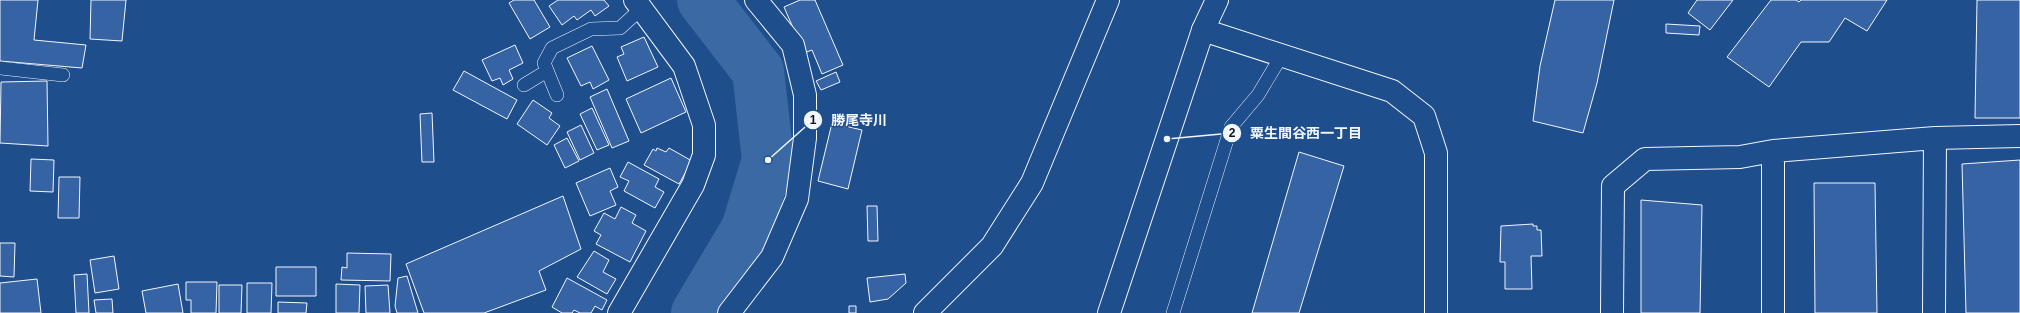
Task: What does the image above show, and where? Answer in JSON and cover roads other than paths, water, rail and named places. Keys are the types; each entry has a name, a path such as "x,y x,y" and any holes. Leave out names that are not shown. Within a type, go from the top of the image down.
{"street":[{"path":"729,313 772,257 796,199 805,138 805,95 793,44 756,0"},
{"path":"927,312 992,246 1032,183 1108,0"},
{"path":"1109,313 1203,30 1217,0"},
{"path":"619,313 693,185 704,155 704,126 684,66 639,4"},
{"path":"1203,30 1392,91 1424,116 1436,153 1436,313"},
{"path":"1612,313 1613,186 1645,159 1740,157 1773,151 1936,138 2020,136"},
{"path":"1934,313 1936,138"},
{"path":"1773,151 1774,313"}],"lane":[{"path":"557,95 544,63 552,48 591,29 620,28 639,4"},
{"path":"1173,313 1231,127 1258,95 1282,55"},
{"path":"0,68 63,75"},
{"path":"524,85 547,71"}],"waterway":[{"path":"697,313 747,229 768,160 758,71 703,0"}],"place":[{"name":"粟生間谷西一丁目","path":"1167,139"},
{"name":"勝尾寺川","path":"768,160"}]}
